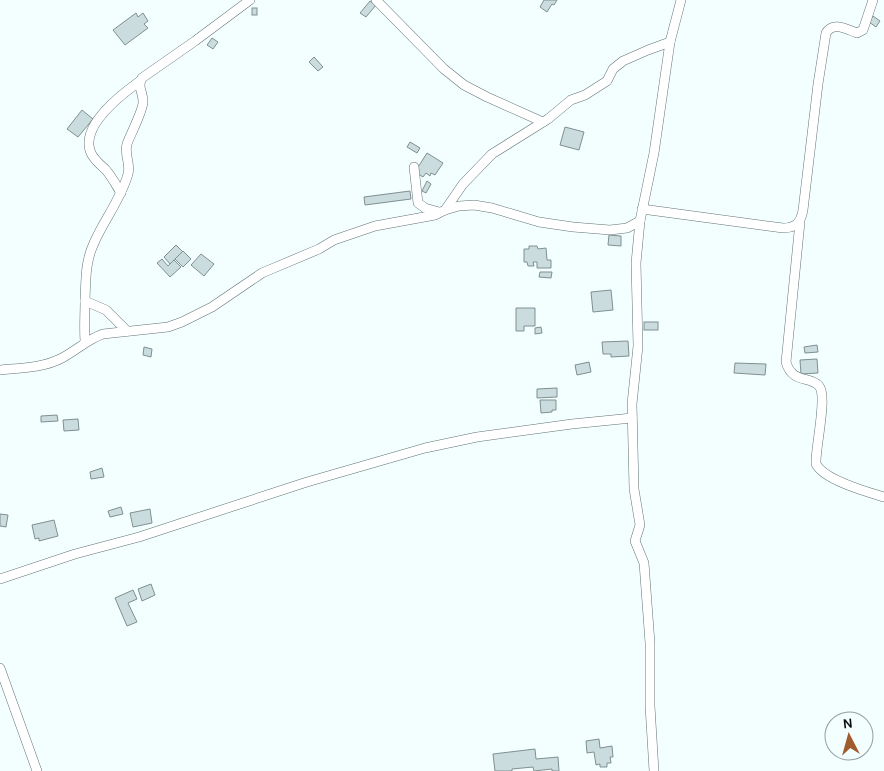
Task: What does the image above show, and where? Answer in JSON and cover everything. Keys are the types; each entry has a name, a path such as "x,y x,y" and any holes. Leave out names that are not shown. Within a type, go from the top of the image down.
{"street":[{"path":"121,193 114,180 92,155 89,143 94,124 101,115 140,81 250,0"},
{"path":"376,0 438,63 464,85 543,122"},
{"path":"654,771 650,706 650,643 645,572 643,557 635,541 640,525 634,489 632,418 638,346 636,263 640,221 654,153 670,42 681,0"},
{"path":"873,0 863,30 857,33 836,26 830,27 826,33 818,84 804,210 800,222 786,362 790,372 800,378 818,384 821,389 822,403 816,464 819,469 836,479 884,498"},
{"path":"0,370 45,365 61,358 85,342 104,334 168,327 198,316 262,273 319,249 334,240 375,226 436,215 442,211 468,178 492,154 543,122 571,100 607,81 613,69 623,61 670,42"},
{"path":"85,342 83,321 88,257 94,242 121,193 129,171 127,144 143,105 139,87 140,81"},
{"path":"414,167 416,196 418,203 425,208 442,211 474,205 492,208 538,222 610,230 627,228 640,221"},
{"path":"642,209 783,228 792,227 800,222"},
{"path":"85,301 106,310 127,331"},
{"path":"0,579 75,554 139,537 307,482 425,448 564,425 632,418"},
{"path":"0,668 37,771"}],"building":[{"path":"544,0 557,0 547,12 540,7"},
{"path":"370,1 376,5 366,17 360,13"},
{"path":"252,8 257,8 257,15 252,15"},
{"path":"136,13 138,17 143,13 148,21 144,24 148,28 125,45 113,30"},
{"path":"873,16 880,21 876,27 869,22"},
{"path":"212,38 218,42 213,49 207,45"},
{"path":"314,57 323,67 318,71 309,62"},
{"path":"82,110 93,119 78,137 67,129"},
{"path":"565,127 584,132 579,150 560,145"},
{"path":"410,142 420,148 417,153 407,147"},
{"path":"427,153 443,163 435,175 431,173 430,176 426,173 423,177 415,172"},
{"path":"427,181 431,184 426,193 422,191"},
{"path":"410,191 411,199 365,205 364,197"},
{"path":"609,235 621,236 621,246 608,245"},
{"path":"176,245 183,252 170,264 164,257"},
{"path":"529,246 537,246 538,249 546,248 547,260 551,260 551,268 537,268 537,262 533,262 534,266 528,266 527,262 524,262 524,249 529,249"},
{"path":"183,251 191,259 183,267 175,259"},
{"path":"201,254 214,264 204,276 191,265"},
{"path":"162,259 168,266 174,260 181,267 170,277 157,263"},
{"path":"540,272 552,272 551,278 539,277"},
{"path":"611,290 613,310 593,312 591,292"},
{"path":"516,308 535,308 535,326 524,326 524,331 516,331"},
{"path":"644,322 658,322 658,330 644,330"},
{"path":"541,327 542,333 535,334 535,328"},
{"path":"628,341 629,356 611,357 611,354 603,354 602,342"},
{"path":"817,345 818,352 805,353 804,347"},
{"path":"144,347 152,349 151,357 143,355"},
{"path":"817,359 818,373 801,374 800,360"},
{"path":"589,362 591,372 577,375 575,365"},
{"path":"735,363 766,364 765,375 734,373"},
{"path":"557,388 557,397 537,398 537,389"},
{"path":"540,400 556,400 556,410 541,413"},
{"path":"57,415 58,421 41,422 41,416"},
{"path":"78,419 79,430 64,431 63,420"},
{"path":"102,468 104,477 91,479 90,472"},
{"path":"121,507 123,514 110,517 108,511"},
{"path":"150,509 152,523 133,527 130,513"},
{"path":"0,514 8,515 6,527 0,526"},
{"path":"54,520 58,536 39,541 39,538 35,539 32,525"},
{"path":"151,584 155,595 142,601 138,589"},
{"path":"133,590 137,599 128,603 137,622 127,626 115,598"},
{"path":"599,739 600,748 612,746 613,757 610,757 611,763 607,763 607,767 600,767 600,764 596,765 594,752 587,753 586,741"},
{"path":"535,749 536,759 558,757 559,771 552,771 552,769 534,771 533,767 512,769 512,771 495,771 493,754"}]}
